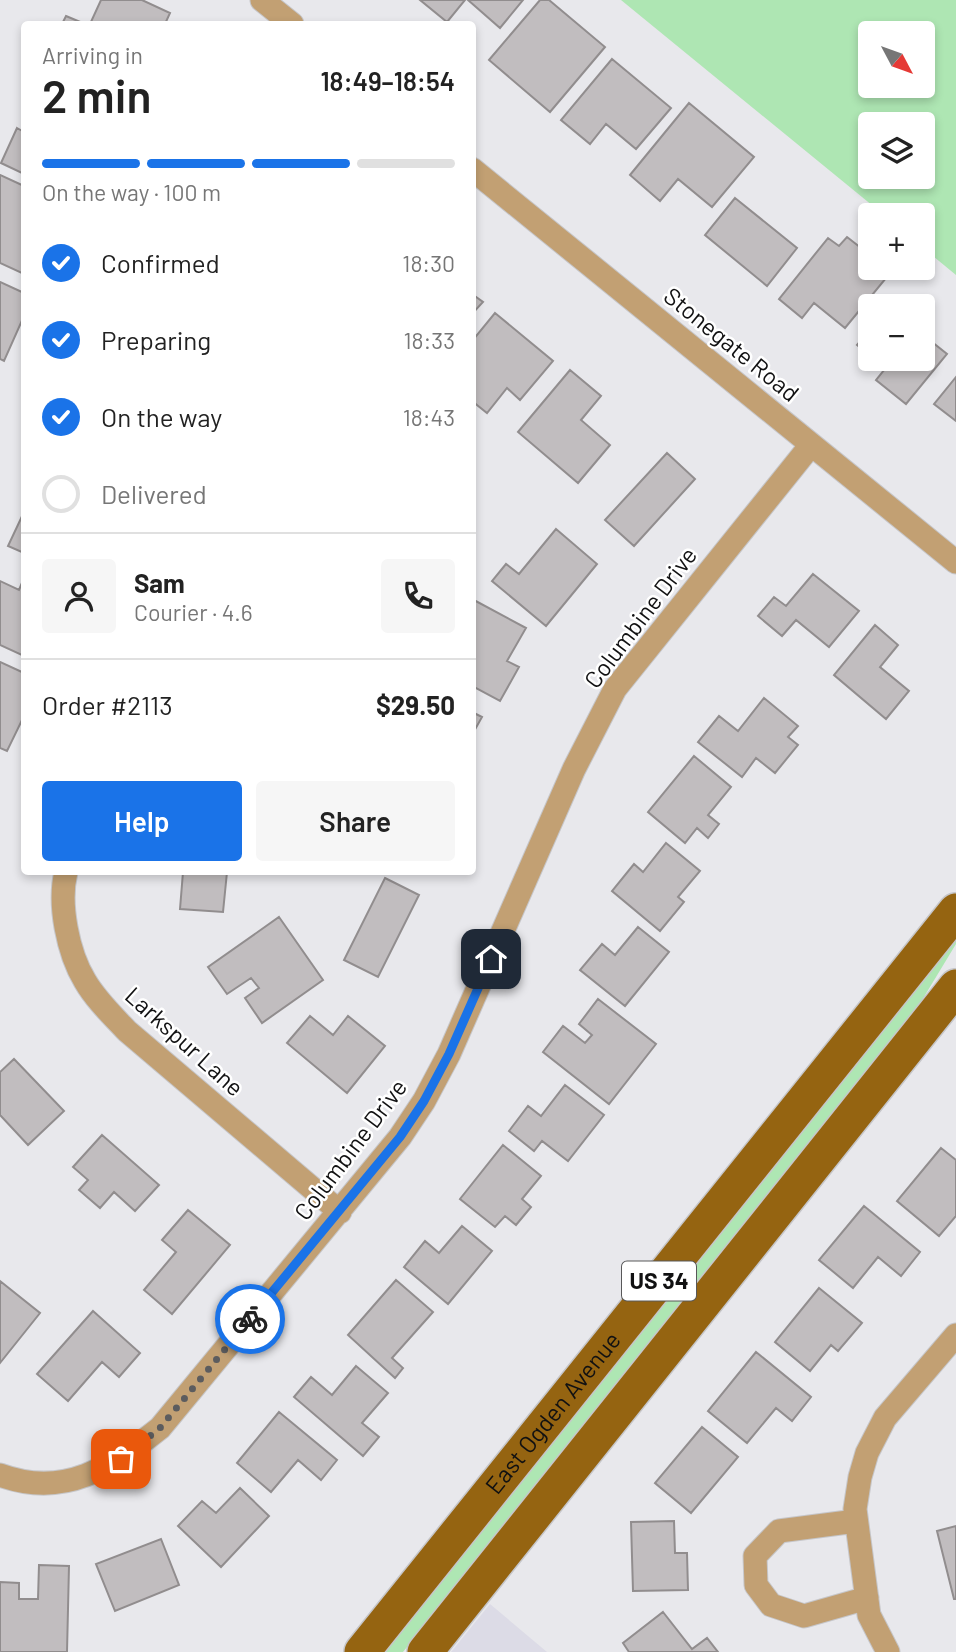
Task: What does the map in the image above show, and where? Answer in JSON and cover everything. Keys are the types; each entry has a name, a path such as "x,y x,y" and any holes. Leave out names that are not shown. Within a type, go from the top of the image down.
{"main road":[{"name":"East Ogden Avenue","path":"362,1652 956,911"},
{"name":"East Ogden Avenue","path":"425,1652 956,988"}],"street":[{"path":"262,0 288,21"},
{"name":"Stonegate Road","path":"476,172 956,562"},
{"name":"Columbine Drive","path":"0,1475 15,1481 52,1482 88,1476 121,1459 160,1428 400,1137 424,1101 449,1054 574,769 615,689 811,444"},
{"name":"Larkspur Lane","path":"66,875 63,913 69,937 84,979 100,1002 127,1031 340,1212"},
{"path":"888,1652 869,1615 856,1521 855,1509 864,1465 867,1453 885,1418 956,1335"},
{"path":"856,1521 779,1531 755,1556 756,1585 771,1605 804,1616 867,1598"}],"shaded area":[{"path":"490,1604 547,1652 451,1652"}],"green space":[{"path":"621,0 956,0 956,275 935,258 935,203 869,203"},
{"path":"956,934 956,944 913,1015 403,1652 382,1652"}],"building":[{"path":"101,0 142,0 170,13 166,21 91,21"},
{"path":"420,0 465,0 446,21"},
{"path":"468,0 523,0 500,28"},
{"path":"540,0 549,0 605,47 550,112 489,60"},
{"path":"66,16 78,21 64,21"},
{"path":"612,59 671,108 636,149 606,124 590,144 561,120"},
{"path":"689,103 754,157 712,207 678,179 660,201 630,175"},
{"path":"17,128 21,130 21,173 1,163"},
{"path":"0,175 21,185 21,273 0,263"},
{"path":"735,198 797,248 767,286 705,235"},
{"path":"847,237 858,246 858,280 884,280 873,294 858,294 858,312 845,328 814,303 802,318 779,299 828,238 839,246"},
{"path":"0,282 21,292 21,323 4,361 0,359"},
{"path":"476,297 483,302 476,310"},
{"path":"495,313 553,361 520,400 507,388 487,413 476,404 476,336"},
{"path":"935,344 947,354 935,369"},
{"path":"570,370 601,396 581,420 610,445 578,483 518,432"},
{"path":"883,371 933,371 906,404 876,380"},
{"path":"956,377 956,421 934,404"},
{"path":"667,453 695,479 634,546 605,520"},
{"path":"21,518 21,552 8,546"},
{"path":"556,529 597,564 546,626 492,581 506,564 519,574"},
{"path":"813,574 859,611 829,647 796,620 782,636 758,616 774,597 786,606"},
{"path":"0,581 19,590 21,585 21,655 0,645"},
{"path":"476,601 526,628 507,661 519,667 500,701 476,688"},
{"path":"875,625 898,645 880,667 909,691 886,719 834,675"},
{"path":"0,662 21,672 21,722 7,751 0,748"},
{"path":"764,698 798,726 788,737 798,745 775,773 756,758 742,777 698,742 719,716 738,731"},
{"path":"476,714 482,717 476,728"},
{"path":"694,756 731,787 708,815 719,824 708,838 697,828 685,843 648,812"},
{"path":"666,843 700,871 678,897 684,902 660,931 612,891 634,864 643,872"},
{"path":"183,875 227,875 223,912 180,909"},
{"path":"385,878 419,895 378,977 344,960"},
{"path":"279,917 323,980 262,1023 245,998 259,988 251,978 227,994 208,967"},
{"path":"638,927 669,952 625,1006 580,970 602,944 615,955"},
{"path":"598,999 656,1044 609,1104 543,1052 563,1026 585,1043 592,1035 579,1024"},
{"path":"310,1016 333,1035 348,1016 385,1046 347,1093 287,1043"},
{"path":"14,1059 64,1111 28,1145 0,1115 0,1072"},
{"path":"565,1085 604,1115 568,1161 542,1141 534,1151 509,1131 528,1106 541,1116"},
{"path":"102,1135 159,1185 135,1211 114,1192 100,1208 79,1190 88,1180 73,1167"},
{"path":"503,1145 541,1176 522,1199 531,1207 516,1225 505,1216 495,1227 460,1199"},
{"path":"941,1148 956,1160 956,1216 939,1236 897,1201"},
{"path":"864,1206 920,1252 901,1276 878,1257 853,1288 819,1260"},
{"path":"188,1210 230,1245 172,1314 144,1290 176,1252 162,1240"},
{"path":"462,1226 492,1251 448,1304 404,1267 425,1241 439,1253"},
{"path":"396,1280 433,1312 392,1358 403,1368 395,1378 348,1335"},
{"path":"0,1281 40,1313 0,1363"},
{"path":"819,1288 862,1323 838,1351 831,1345 810,1371 775,1342"},
{"path":"93,1311 140,1353 119,1377 102,1362 68,1401 37,1374"},
{"path":"756,1352 811,1397 792,1421 776,1408 747,1443 708,1411"},
{"path":"356,1366 388,1393 362,1423 379,1437 363,1456 294,1397 311,1377 332,1395"},
{"path":"279,1412 337,1460 321,1480 298,1460 271,1492 237,1463"},
{"path":"702,1427 738,1457 691,1513 655,1483"},
{"path":"240,1488 269,1516 221,1567 178,1526 202,1501 216,1513"},
{"path":"674,1521 675,1553 687,1553 688,1590 633,1591 631,1522"},
{"path":"956,1526 956,1599 954,1599 937,1531"},
{"path":"161,1539 179,1585 115,1611 96,1564"},
{"path":"39,1565 69,1566 67,1652 0,1652 0,1582 19,1583 19,1599 38,1599"},
{"path":"663,1612 692,1649 707,1638 718,1652 629,1652 623,1643"}],"way so far":[{"path":"121,1459 160,1428 250,1319"}],"route":[{"path":"250,1319 400,1137 424,1101 449,1054 491,959"}]}
